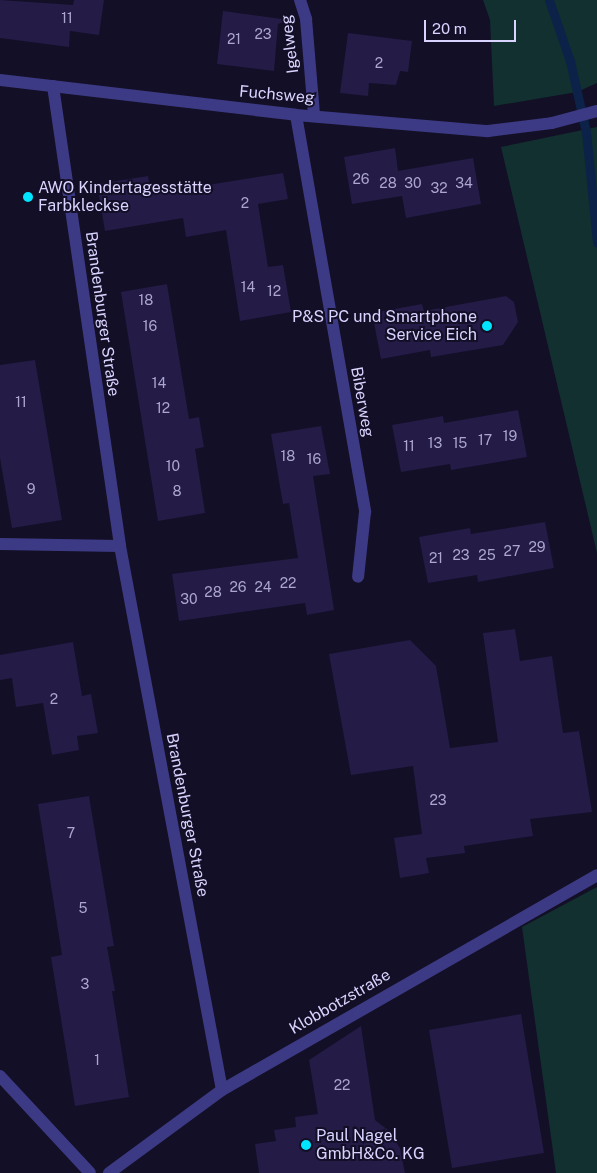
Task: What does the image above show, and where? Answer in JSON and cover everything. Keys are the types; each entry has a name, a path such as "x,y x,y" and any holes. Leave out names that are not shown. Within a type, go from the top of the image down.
{"street":[{"name":"Igelweg","path":"300,0 306,19 314,115"},
{"name":"Fuchsweg","path":"0,80 296,115 488,131 552,123 597,111"},
{"name":"Brandenburger Straße","path":"53,86 120,546 222,1090"},
{"name":"Biberweg","path":"296,115 365,512 358,577"},
{"path":"0,544 120,546"},
{"name":"Klobbotzstraße","path":"109,1173 222,1090 597,875"},
{"path":"0,1076 90,1173"}],"green space":[{"path":"483,0 597,0 597,83 577,92 494,106 490,20"},
{"path":"597,127 597,553 501,147"},
{"path":"597,887 597,1173 556,1173 522,927"}],"building":[{"path":"0,0 73,5 74,0 104,0 99,35 70,31 69,47 0,38"},
{"path":"223,11 289,20 278,24 274,71 217,64"},
{"path":"348,33 412,41 408,72 400,71 396,85 369,83 368,96 340,93"},
{"path":"395,148 398,171 473,158 481,204 406,218 402,196 352,204 344,157"},
{"path":"283,173 288,199 258,204 268,267 283,265 291,312 240,321 226,230 186,237 183,218 105,231 97,184 148,176 151,194"},
{"path":"167,284 189,419 199,417 204,447 195,449 205,513 158,521 121,292"},
{"path":"506,296 514,302 518,322 503,345 431,357 430,350 381,359 372,313 422,304 424,311"},
{"path":"35,360 62,520 12,528 0,458 0,365"},
{"path":"518,410 527,457 451,470 450,464 401,472 392,425 443,416 444,423"},
{"path":"321,426 330,474 313,476 334,610 307,615 305,603 179,621 172,574 298,558 289,503 283,504 271,434"},
{"path":"545,522 554,568 478,582 477,575 428,583 419,537 470,528 471,534"},
{"path":"515,629 520,661 552,656 563,733 579,731 592,812 530,819 533,836 464,846 465,853 426,858 429,873 400,878 394,838 422,834 413,766 351,775 329,654 410,640 436,666 450,748 498,742 483,633"},
{"path":"73,642 82,696 91,694 98,733 77,736 79,750 52,755 43,703 16,707 12,678 0,680 0,655"},
{"path":"89,796 114,946 107,947 115,991 112,991 129,1097 75,1106 51,957 62,955 38,804"},
{"path":"521,1014 544,1153 452,1168 429,1030"},
{"path":"361,1026 375,1120 388,1130 400,1148 405,1173 259,1173 255,1144 276,1141 274,1130 296,1127 295,1117 318,1114 309,1060"}],"waterway":[{"path":"549,0 570,61 586,132 597,242"}],"place":[{"name":"AWO Kindertagesstätte Farbkleckse","path":"28,197"},
{"name":"P&S PC und Smartphone Service Eich","path":"487,326"},
{"name":"Paul Nagel GmbH&Co. KG","path":"306,1145"}]}
